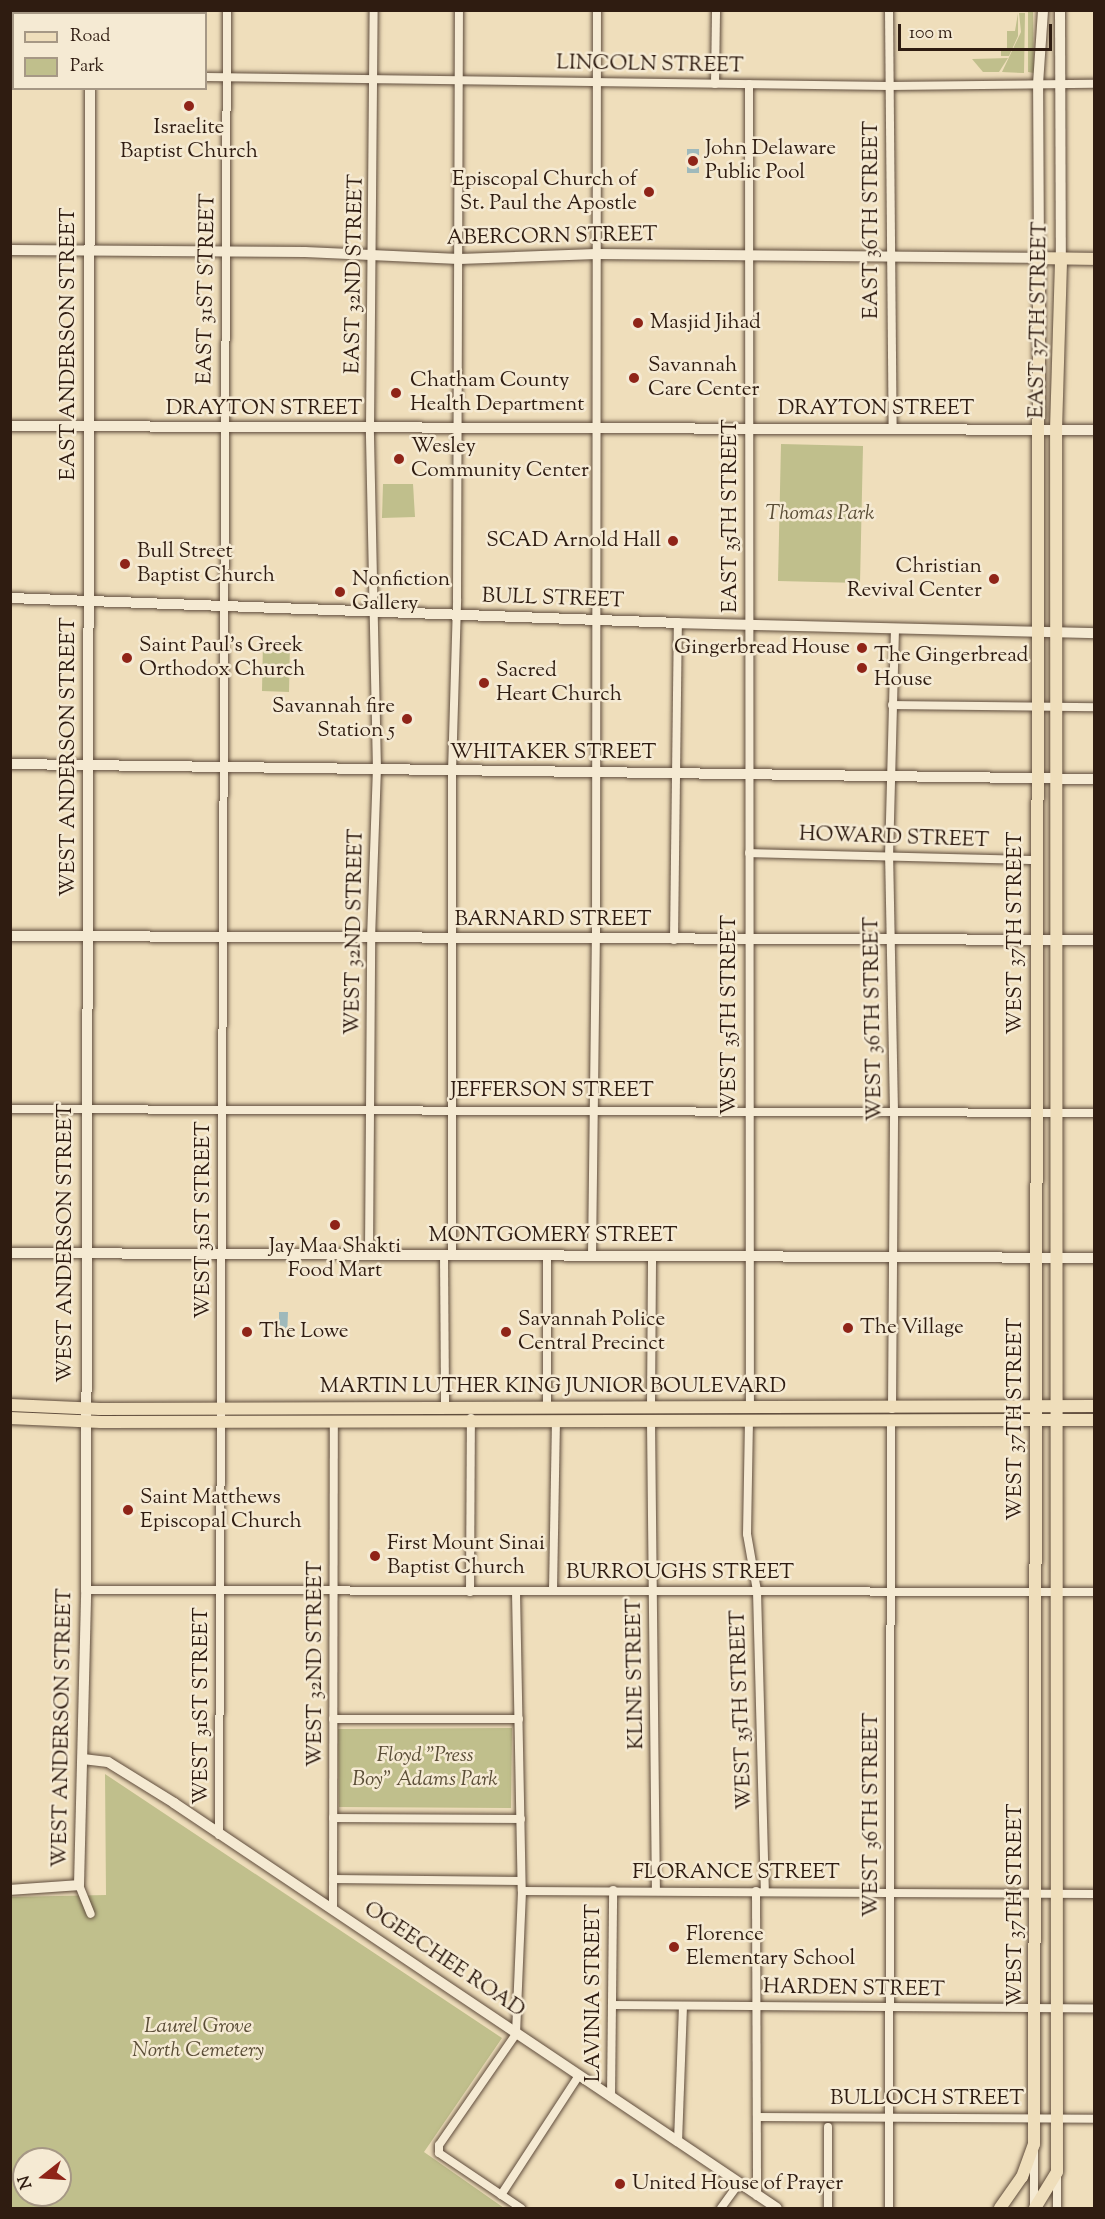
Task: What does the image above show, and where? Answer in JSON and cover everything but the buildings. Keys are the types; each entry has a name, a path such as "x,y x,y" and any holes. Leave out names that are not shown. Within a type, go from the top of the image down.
{"main road":[{"name":"EAST 37TH STREET","path":"1039,630 1038,84 1042,10"},
{"name":"EAST 37TH STREET","path":"1059,630 1056,430 1061,258 1060,10"},
{"name":"EAST ANDERSON STREET","path":"89,600 90,90"},
{"name":"ABERCORN STREET","path":"10,250 226,251 459,258 596,254 1095,259"},
{"name":"DRAYTON STREET","path":"10,426 88,429 1095,430"},
{"name":"BULL STREET","path":"10,598 222,604 678,623 1059,630 1095,633"},
{"name":"WEST ANDERSON STREET","path":"79,1885 86,1590 85,1111 88,937 86,765 89,600"},
{"name":"WEST 37TH STREET","path":"1034,2144 1036,1893 1034,1407 1037,1258 1035,940 1036,707 1039,630"},
{"name":"WEST 37TH STREET","path":"1057,2172 1055,1893 1058,1406 1055,1258 1059,630"},
{"name":"WHITAKER STREET","path":"10,764 377,771 1095,779"},
{"name":"BARNARD STREET","path":"10,936 596,940 1095,940"},
{"name":"MONTGOMERY STREET","path":"10,1253 894,1259 1095,1258"},
{"name":"MARTIN LUTHER KING JUNIOR BOULEVARD","path":"10,1405 750,1407 891,1415 1095,1420"},
{"name":"MARTIN LUTHER KING JUNIOR BOULEVARD","path":"10,1418 85,1421 471,1418 749,1420 1095,1406"},
{"name":"OGEECHEE ROAD","path":"83,1760 108,1762 333,1907 738,2185 777,2208"},
{"path":"10,1890 79,1885"},
{"path":"1000,2208 1022,2177 1034,2144"},
{"path":"1034,2208 1057,2172"}],"street":[{"name":"EAST 31ST STREET","path":"222,604 227,10"},
{"name":"EAST 32ND STREET","path":"374,10 374,257 370,428 374,610"},
{"path":"445,1405 453,1108 452,772 458,428 459,10"},
{"path":"592,1256 592,1109 596,940 594,774 597,620 597,10"},
{"path":"715,84 716,10"},
{"name":"EAST 36TH STREET","path":"889,10 893,429"},
{"name":"LINCOLN STREET","path":"207,77 890,86 1095,84"},
{"name":"EAST 35TH STREET","path":"748,623 749,84"},
{"name":"WEST 31ST STREET","path":"219,1835 223,938 222,604"},
{"name":"WEST 32ND STREET","path":"369,1254 371,939 377,771 374,610"},
{"path":"674,940 679,774 678,623"},
{"name":"WEST 35TH STREET","path":"748,623 747,1110 750,1407"},
{"name":"WEST 36TH STREET","path":"889,2208 889,1591 894,1111 889,858 895,628"},
{"path":"892,705 1095,707"},
{"name":"HOWARD STREET","path":"749,853 1037,860"},
{"name":"JEFFERSON STREET","path":"10,1109 222,1111 453,1108 1095,1113"},
{"path":"547,1256 547,1405"},
{"path":"651,1406 652,1256"},
{"path":"470,1592 471,1418"},
{"name":"WEST 32ND STREET","path":"333,1907 334,1420"},
{"path":"554,1591 556,1420"},
{"name":"WEST 35TH STREET","path":"749,1420 747,1534 757,1591 761,1892 757,2196"},
{"name":"KLINE STREET","path":"651,1421 656,1891"},
{"name":"BURROUGHS STREET","path":"86,1590 1095,1592"},
{"path":"516,1592 522,1891 516,2034 439,2145 439,2152 452,2165 521,2208"},
{"path":"333,1719 519,1719"},
{"path":"333,1818 521,1819"},
{"path":"333,1879 521,1881"},
{"path":"79,1885 91,1914"},
{"name":"LAVINIA STREET","path":"611,2097 614,2005 613,1890"},
{"name":"FLORANCE STREET","path":"522,1891 890,1891 1095,1894"},
{"name":"HARDEN STREET","path":"614,2005 1095,2008"},
{"path":"678,2142 683,2006"},
{"path":"501,2195 578,2076"},
{"name":"BULLOCH STREET","path":"759,2117 1095,2119"},
{"path":"828,2127 828,2208"},
{"name":"WEST 37TH STREET","path":"1034,2144 1034,2208"},
{"name":"WEST 37TH STREET","path":"1057,2172 1057,2208"},
{"path":"721,2208 738,2185"}],"green space":[{"path":"1028,11 1033,11 1034,73 1028,72"},
{"path":"1018,13 1018,36 1009,56 1001,56 1001,48 1007,48 1007,31 1015,31"},
{"path":"1019,13 1025,13 1024,73 1002,72 1021,32"},
{"path":"1008,58 999,72 983,72 972,59"},
{"name":"Thomas Park","path":"781,444 863,446 860,583 778,581"},
{"path":"383,484 413,484 415,517 382,518"},
{"path":"263,642 290,643 289,692 262,691"},
{"name":"Floyd \"Press Boy\" Adams Park","path":"512,1728 511,1808 339,1807 338,1729"},
{"name":"Laurel Grove North Cemetery","path":"105,1774 502,2038 424,2152 504,2208 11,2208 10,1897 106,1895"}],"water":[{"name":"John Delaware Public Pool","path":"687,149 699,149 699,173 687,173"},
{"path":"279,1312 288,1312 287,1339 279,1339"}],"place":[{"name":"Israelite Baptist Church","path":"189,106"},
{"name":"John Delaware Public Pool","path":"693,161"},
{"name":"Episcopal Church of St. Paul the Apostle","path":"649,192"},
{"name":"Masjid Jihad","path":"638,323"},
{"name":"Savannah Care Center","path":"634,378"},
{"name":"Chatham County Health Department","path":"396,393"},
{"name":"Wesley Community Center","path":"399,459"},
{"name":"SCAD Arnold Hall","path":"673,541"},
{"name":"Bull Street Baptist Church","path":"125,564"},
{"name":"Christian Revival Center","path":"994,579"},
{"name":"Nonfiction Gallery","path":"340,592"},
{"name":"Gingerbread House","path":"862,648"},
{"name":"Saint Paul's Greek Orthodox Church","path":"127,658"},
{"name":"The Gingerbread House","path":"862,668"},
{"name":"Sacred Heart Church","path":"484,683"},
{"name":"Savannah fire Station 5","path":"407,719"},
{"name":"Jay Maa Shakti Food Mart","path":"335,1225"},
{"name":"The Village","path":"848,1328"},
{"name":"The Lowe","path":"247,1332"},
{"name":"Savannah Police Central Precinct","path":"506,1332"},
{"name":"Saint Matthews Episcopal Church","path":"128,1510"},
{"name":"First Mount Sinai Baptist Church","path":"375,1556"},
{"name":"Florence Elementary School","path":"674,1947"},
{"name":"United House of Prayer","path":"620,2184"}]}
